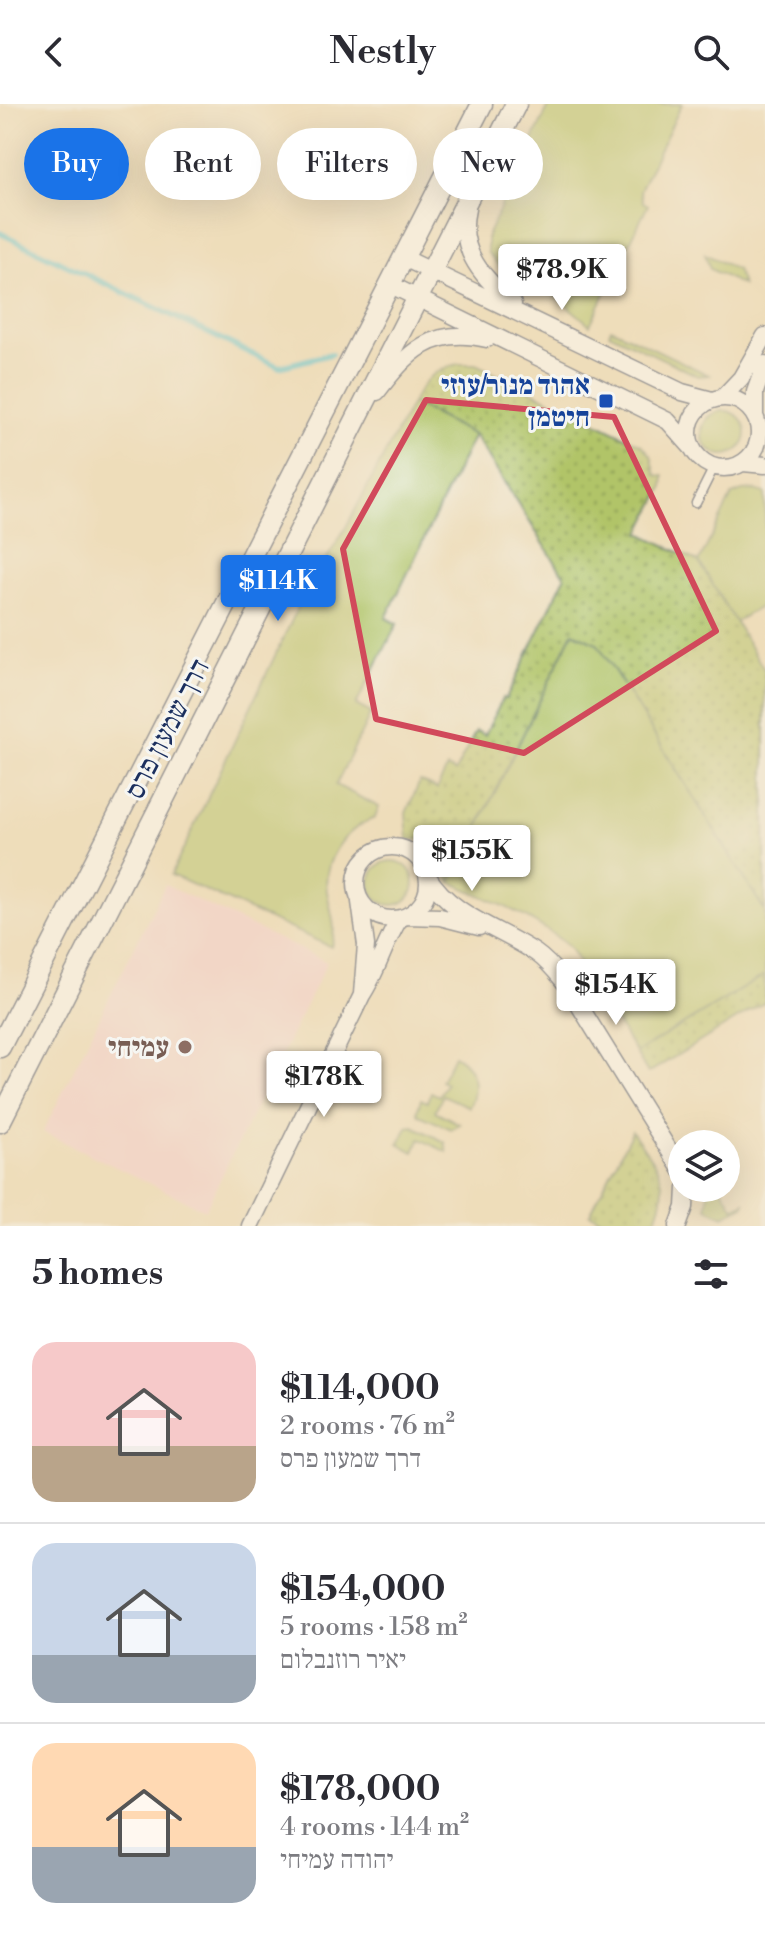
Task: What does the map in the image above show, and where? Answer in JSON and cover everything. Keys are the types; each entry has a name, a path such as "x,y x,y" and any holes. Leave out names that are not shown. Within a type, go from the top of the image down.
{"street":[{"name":"דרך שמעון פרס","path":"0,1047 482,104"},
{"name":"דרך שמעון פרס","path":"504,128 516,104"},
{"name":"דרך שמעון פרס","path":"0,1122 468,200"},
{"path":"469,200 464,222 465,239 474,263 486,281 529,318"},
{"path":"404,258 682,392 745,404 759,423"},
{"path":"389,284 668,421 698,458 714,467 732,468 743,463 752,456 758,445 755,392 765,364"},
{"path":"361,412 399,363 426,343 446,336 475,336 514,346"},
{"path":"692,448 688,437 689,425 701,405 717,398 741,378 765,336"},
{"path":"743,463 765,465"},
{"path":"362,995 366,931 356,885 358,874 371,855 394,847 415,855 443,897 496,932 535,952 551,965 566,984 668,1148"},
{"path":"250,1226 371,982 386,941 404,917 418,909 425,898 427,875"},
{"path":"359,897 375,915 387,919 440,917 496,932"},
{"path":"678,1226 685,1202"}],"lane":[{"path":"696,503 714,467"}],"highlighted area":[{"path":"426,400 614,417 716,631 524,753 376,719 343,549"}],"shaded area":[{"name":"עמיחי","path":"165,885 327,962 205,1210 43,1132"}],"green space":[{"path":"550,104 682,104 640,190 643,202 648,205 590,325 553,294 501,269 487,252 487,236 504,200 543,200 543,128 539,128"},
{"path":"705,254 737,270 742,285 710,269"},
{"path":"611,328 709,375 698,376 609,333"},
{"path":"458,364 476,364 642,445 651,455 656,475 664,476 663,488 640,533 699,562 765,671 765,911 597,643 573,632 451,882 430,842 408,840 406,813 420,781 437,789 447,768 455,772 476,731 485,735 503,698 506,699 565,577 474,435 412,403 430,377"},
{"path":"412,403 474,435 386,618 397,624 356,705 371,713 336,785 379,807 375,818 363,823 344,839 331,860 326,884 334,928 331,947 171,875 300,603 346,527"},
{"path":"724,411 740,417 746,433 740,449 724,455 708,449 702,433 708,417"},
{"path":"754,490 765,493 765,604 735,622 699,562 732,495"},
{"path":"573,632 597,643 765,911 765,975 636,1053 569,947 528,918 451,882"},
{"path":"392,861 407,868 414,883 407,898 392,905 377,898 370,883 377,868"},
{"path":"765,975 765,1002 648,1073 636,1053"},
{"path":"454,1055 470,1071 474,1092 469,1107 443,1095 435,1111 460,1124 451,1129 417,1112 421,1099 427,1102 431,1092 439,1096 446,1084 441,1081"},
{"path":"413,1126 445,1142 447,1152 420,1139 414,1152 399,1144 407,1127"},
{"path":"632,1131 655,1165 663,1185 663,1197 653,1226 616,1226 590,1214"},
{"path":"708,1202 730,1202 734,1208 745,1202 744,1206 724,1216 707,1208"}],"waterway":[{"path":"0,233 279,367 331,354"}],"place":[{"name":"אהוד מנור/עוזי חיטמן","path":"606,401"},
{"name":"עמיחי","path":"185,1047"}]}
